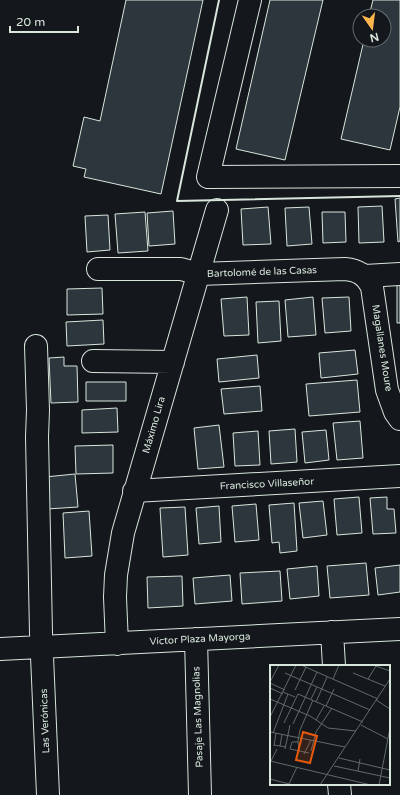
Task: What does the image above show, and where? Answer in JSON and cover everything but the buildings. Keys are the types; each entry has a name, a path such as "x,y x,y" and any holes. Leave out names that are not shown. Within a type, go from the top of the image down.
{"street":[{"path":"250,0 208,176 400,176"},
{"name":"Máximo Lira","path":"116,644 116,575 123,533 217,210"},
{"name":"Bartolomé de las Casas","path":"98,269 181,269 199,274 345,269 353,270 365,276 400,274"},
{"name":"Magallanes Moure","path":"365,276 374,293 387,390 398,414"},
{"name":"Las Verónicas","path":"36,346 38,410 36,437 48,795"},
{"path":"93,361 173,362"},
{"name":"Francisco Villaseñor","path":"134,491 400,476"},
{"name":"Víctor Plaza Mayorga","path":"0,649 400,629"},
{"path":"332,632 334,665"},
{"name":"Pasaje Las Magnolias","path":"196,639 200,795"},
{"path":"339,785 340,795"}],"wall":[{"path":"219,0 177,201 400,196"}]}
